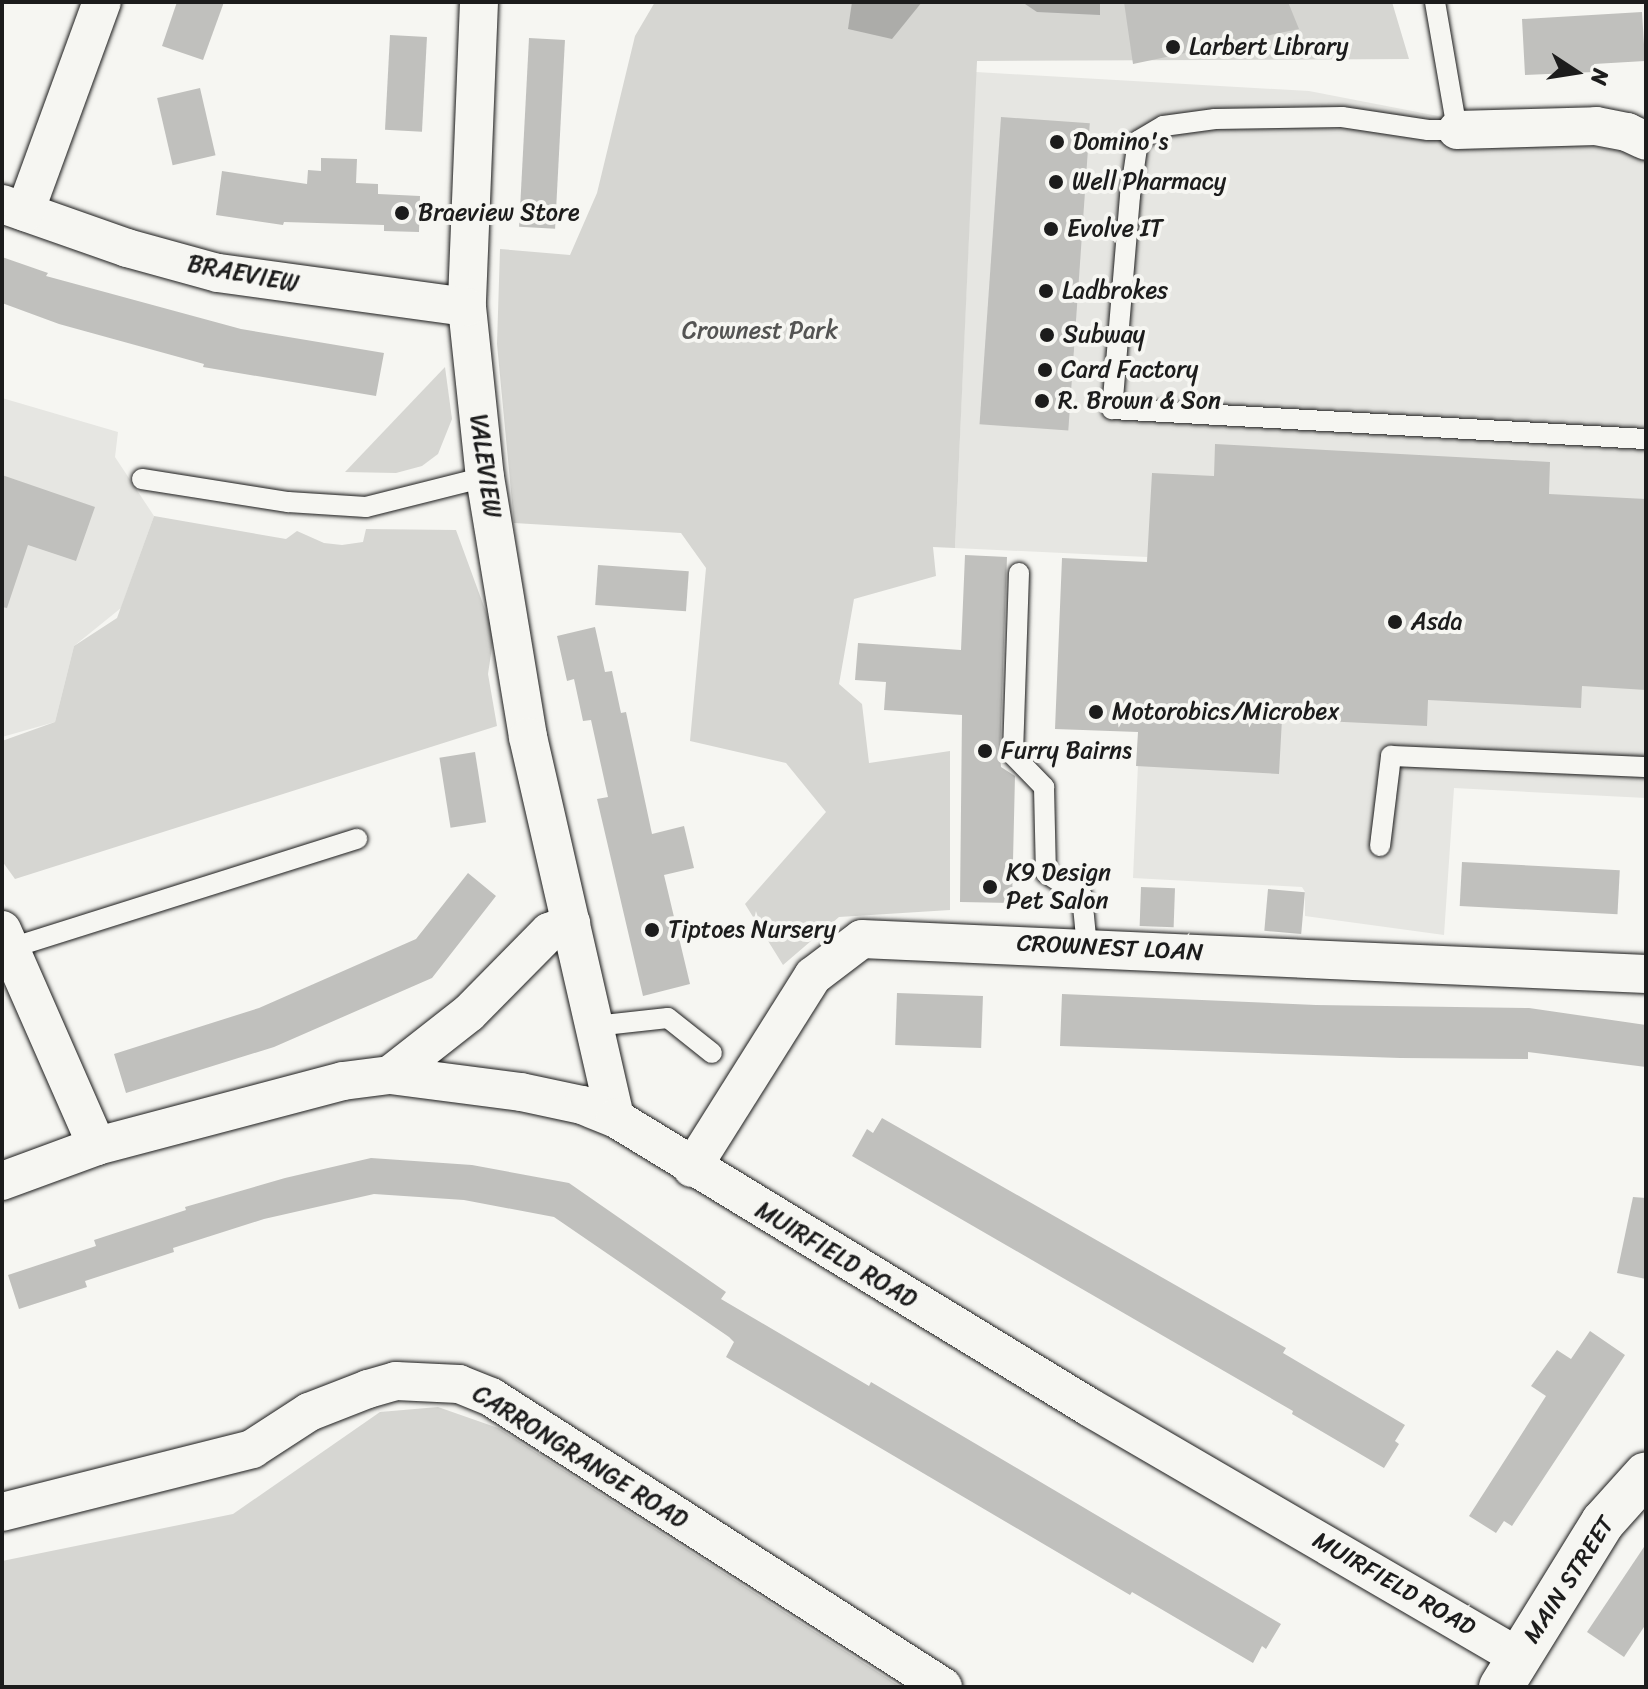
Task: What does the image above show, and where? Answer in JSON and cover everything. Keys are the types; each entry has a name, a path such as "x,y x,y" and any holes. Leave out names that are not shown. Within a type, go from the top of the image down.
{"street":[{"name":"BRAEVIEW","path":"102,2 14,208 127,248 218,273 467,307"},
{"name":"VALEVIEW","path":"479,2 467,307 485,477 528,737 615,1118"},
{"path":"1457,130 1596,126 1627,132 1646,141"},
{"path":"390,1075 469,1013 549,932 571,923"},
{"path":"7,939 97,1146"},
{"name":"CROWNEST LOAN","path":"692,1168 813,976 862,939 1646,974"},
{"name":"MUIRFIELD ROAD","path":"2,1181 97,1146 343,1081 390,1075 521,1092 582,1105 615,1118 692,1168 1089,1407 1510,1672"},
{"name":"CARRONGRANGE ROAD","path":"2,1512 252,1449 309,1412 396,1381 459,1384 491,1397 943,1687"},
{"name":"MAIN STREET","path":"1510,1672 1603,1522 1645,1473"}],"lane":[{"path":"1435,2 1457,130 1428,130 1342,117 1215,119 1163,126 1138,141 1130,196 1112,409 1646,439"},
{"path":"142,479 288,502 366,507 485,477"},
{"path":"1019,573 1013,755 1044,787 1046,873 1082,896 1087,947"},
{"path":"1380,846 1391,756 1646,767"},
{"path":"7,939 357,839"},
{"path":"595,1026 668,1018 712,1053"}],"shaded area":[{"path":"852,2 922,2 892,39 848,29"},
{"path":"1022,2 1100,2 1100,15 1037,12"},
{"path":"976,72 1309,91 1634,154 1646,160 1646,798 1454,788 1444,935 1305,916 1305,892 1302,887 1133,878 1147,557 955,548"},
{"path":"2,398 118,432 115,457 154,516 121,608 74,646 55,722 2,737"}],"green space":[{"name":"Crownest Park","path":"655,2 1392,2 1409,59 977,61 955,548 933,547 936,576 854,599 839,684 862,704 869,763 950,751 950,910 839,917 783,965 745,904 826,812 786,763 690,741 706,568 681,533 514,523 497,344 500,249 570,255 597,193 635,36"},
{"path":"445,367 452,419 438,454 422,466 396,473 345,472"},
{"path":"154,516 286,539 297,531 324,543 342,545 363,542 366,529 456,530 494,634 488,674 497,726 15,879 2,861 2,741 55,722 74,646 117,618"},
{"path":"438,1407 498,1428 901,1687 2,1687 2,1561 233,1514 380,1412"}],"building":[{"path":"177,2 224,2 203,60 162,46"},
{"name":"Larbert Library","path":"1124,2 1288,2 1299,29 1133,64"},
{"path":"1642,12 1645,61 1594,64 1594,72 1525,75 1522,19"},
{"path":"390,35 427,37 422,132 385,130"},
{"path":"529,38 565,40 555,229 519,227"},
{"path":"200,88 216,155 173,165 157,98"},
{"path":"1001,117 1090,123 1068,430 980,424"},
{"path":"321,158 357,159 356,183 378,184 378,194 420,196 419,232 384,231 384,225 284,222 283,225 216,215 222,171 307,184 308,170 321,171"},
{"path":"2,257 48,273 46,276 241,329 384,353 376,396 203,367 204,364 59,324 2,303"},
{"name":"Asda","path":"1215,444 1550,462 1549,494 1646,499 1646,690 1582,686 1581,708 1428,700 1427,726 1282,719 1279,774 1136,766 1138,732 1055,729 1062,558 1147,562 1152,473 1214,476"},
{"path":"2,475 95,507 76,561 28,545 7,608 2,607"},
{"path":"965,555 1007,557 1000,755 1001,767 1015,776 1012,903 960,902 962,715 884,710 886,682 855,680 858,643 961,650"},
{"path":"598,565 689,571 686,611 595,605"},
{"name":"Tiptoes Nursery","path":"595,627 605,672 612,671 621,713 626,712 652,834 684,826 694,868 664,875 690,984 643,996 597,799 608,797 591,720 583,721 574,679 567,681 557,636"},
{"path":"475,752 486,822 451,828 439,758"},
{"path":"1462,862 1620,870 1617,914 1460,906"},
{"path":"468,873 496,896 432,978 274,1047 126,1093 114,1054 259,1008 416,939"},
{"path":"1141,887 1175,888 1174,927 1140,926"},
{"path":"1268,889 1305,892 1301,934 1264,931"},
{"path":"897,993 983,996 981,1048 895,1045"},
{"path":"1062,994 1316,1005 1529,1008 1646,1025 1646,1067 1528,1052 1528,1059 1400,1058 1060,1046"},
{"path":"882,1118 1286,1348 1283,1353 1405,1425 1395,1441 1399,1444 1384,1468 1292,1414 1293,1411 852,1156 867,1129 873,1133"},
{"path":"371,1158 472,1165 569,1183 726,1292 721,1299 869,1386 871,1382 1281,1624 1266,1649 1262,1646 1253,1663 1132,1592 1130,1595 726,1357 734,1342 729,1337 554,1217 464,1200 374,1194 264,1219 173,1248 174,1252 85,1281 87,1287 19,1309 8,1275 96,1246 94,1240 186,1210 185,1207 285,1178"},
{"path":"1633,1197 1646,1198 1646,1279 1617,1273"},
{"path":"1590,1331 1625,1355 1512,1526 1504,1521 1496,1533 1469,1516 1546,1396 1531,1386 1557,1350 1571,1359"},
{"path":"1646,1544 1646,1624 1624,1657 1587,1632"}],"place":[{"name":"Larbert Library","path":"1173,47"},
{"name":"Domino's","path":"1057,142"},
{"name":"Well Pharmacy","path":"1056,182"},
{"name":"Braeview Store","path":"402,213"},
{"name":"Evolve IT","path":"1051,229"},
{"name":"Ladbrokes","path":"1046,291"},
{"name":"Subway","path":"1047,335"},
{"name":"Card Factory","path":"1045,370"},
{"name":"R. Brown & Son","path":"1042,401"},
{"name":"Asda","path":"1395,622"},
{"name":"Motorobics/Microbex","path":"1096,712"},
{"name":"Furry Bairns","path":"985,751"},
{"name":"K9 Design Pet Salon","path":"990,887"},
{"name":"Tiptoes Nursery","path":"652,930"}]}
